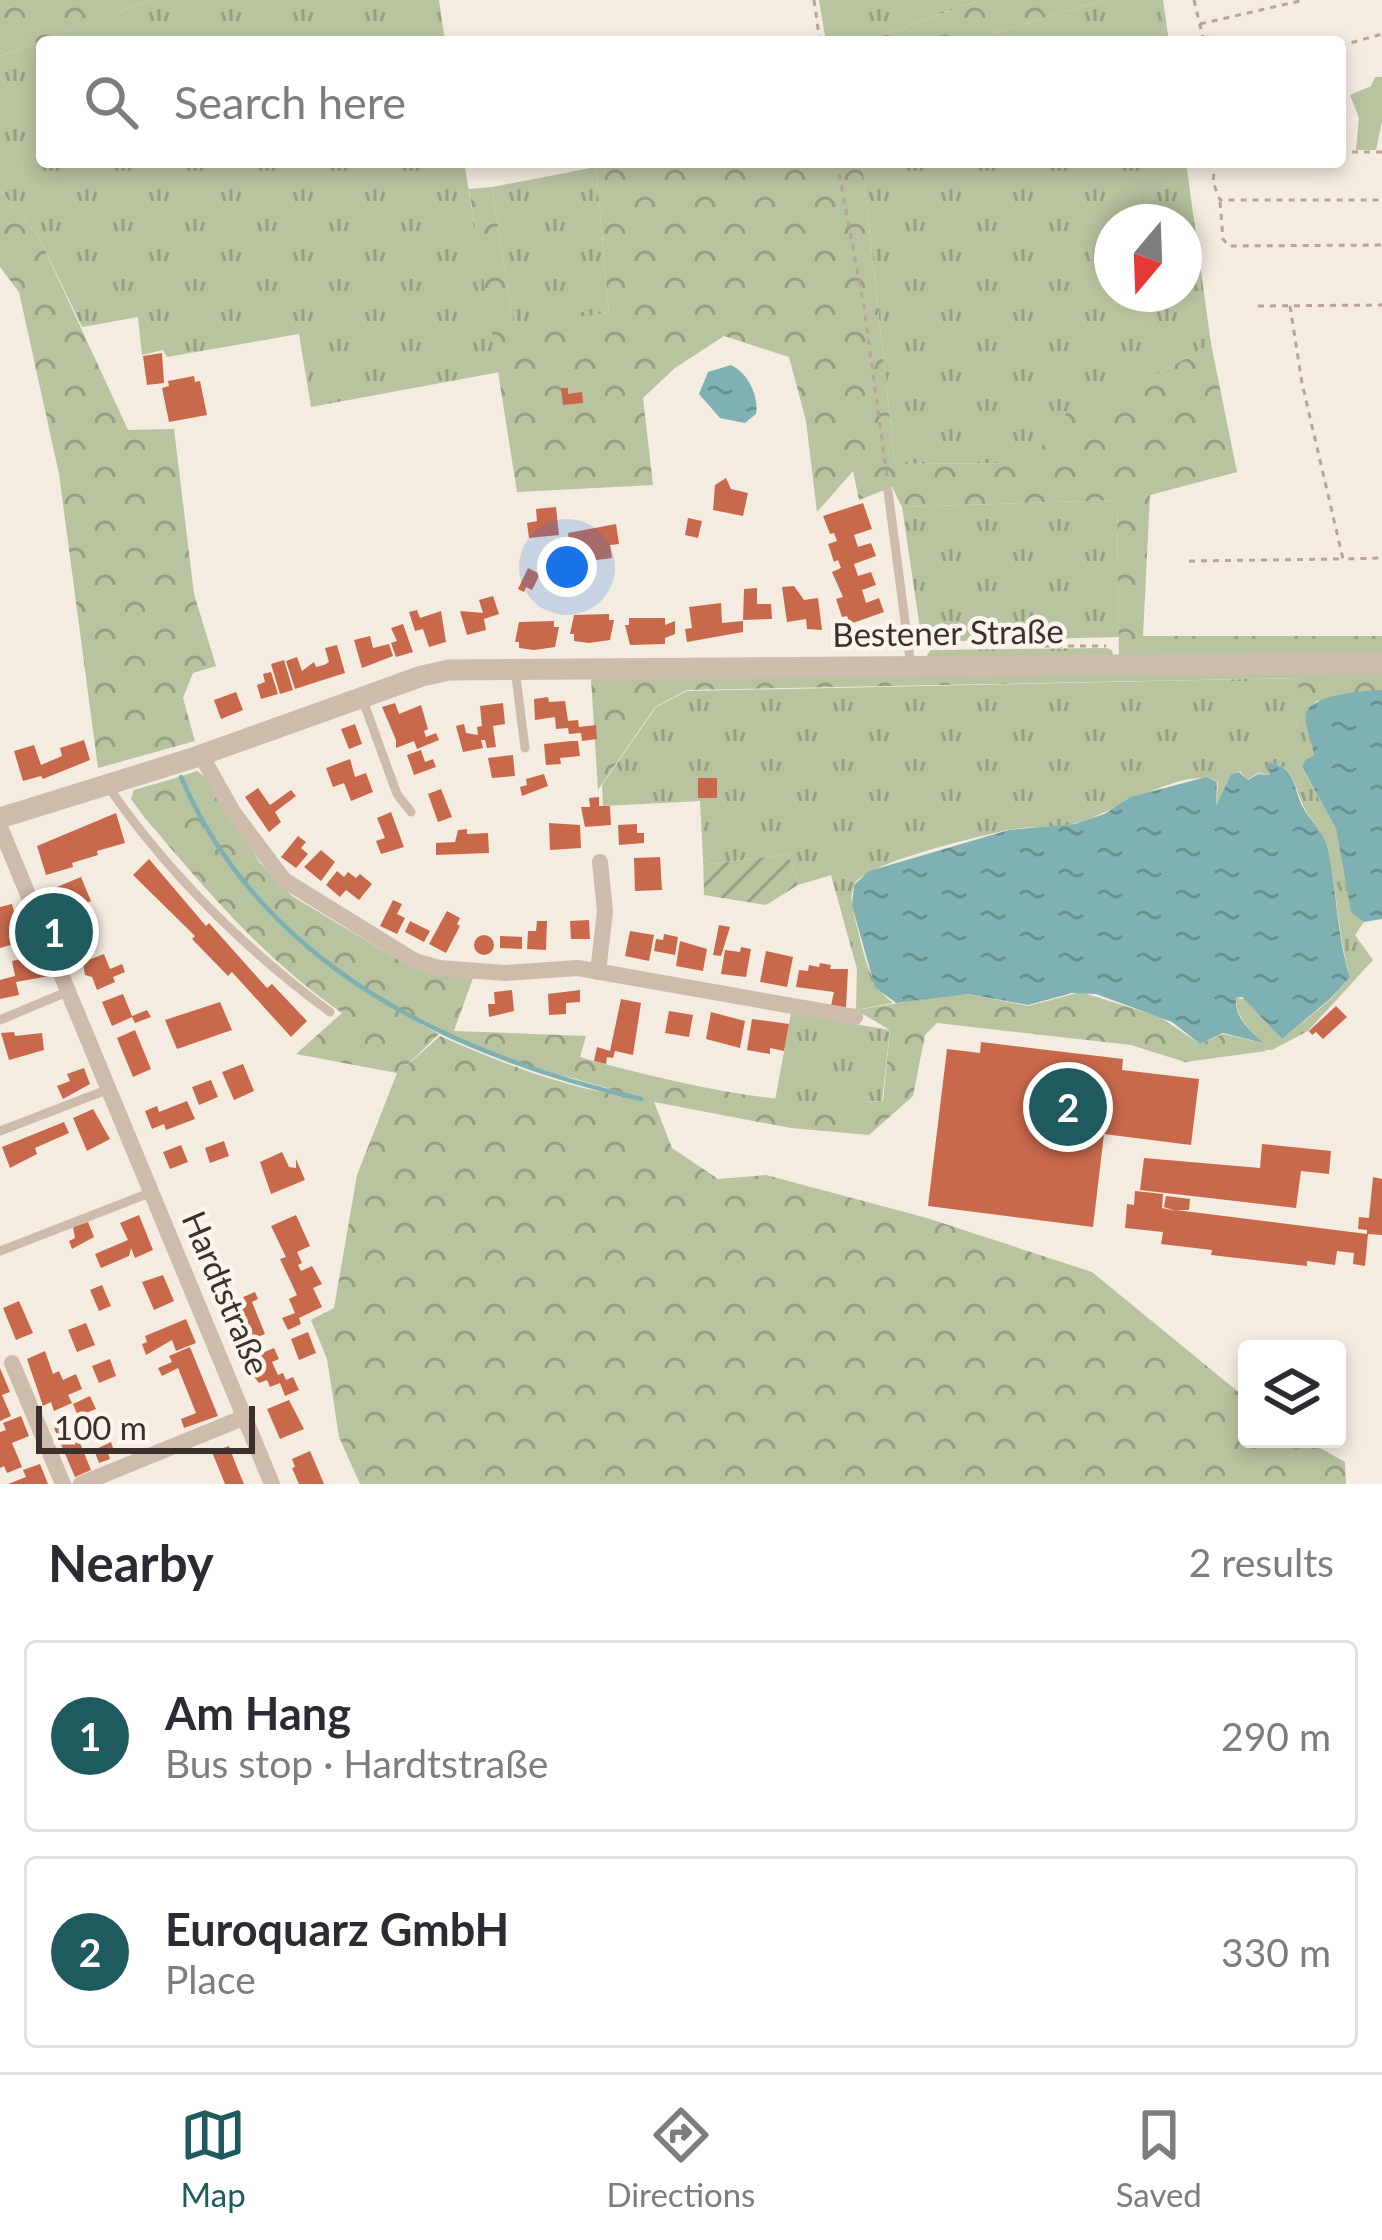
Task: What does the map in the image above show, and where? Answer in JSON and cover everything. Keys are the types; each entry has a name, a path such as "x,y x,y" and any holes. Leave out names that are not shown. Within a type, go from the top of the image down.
{"street":[{"name":"Bestener Straße","path":"0,818 197,756 436,672 1382,663"},
{"path":"197,756 284,880 415,961 439,968 505,973 578,968 855,1017"},
{"name":"Hardtstraße","path":"0,827 272,1484"},
{"path":"598,972 605,911 600,862"},
{"path":"12,1363 63,1484"},
{"path":"81,1484 245,1417"}],"lane":[{"path":"889,491 911,667"},
{"path":"515,669 525,748"},
{"path":"362,698 397,794 411,812"},
{"path":"106,784 235,935 330,1012"},
{"path":"0,1020 69,992"},
{"path":"0,1131 109,1088"},
{"name":"Hardtstraße","path":"0,1251 152,1192"}],"path":[{"path":"814,0 819,36"},
{"path":"1194,0 1203,36"},
{"path":"1200,24 1304,0"},
{"path":"1346,44 1382,34"},
{"path":"1346,152 1382,152"},
{"path":"838,168 867,328 889,491"},
{"path":"1214,168 1213,182 1228,246 1382,245"},
{"path":"1220,200 1382,200"},
{"path":"1258,306 1382,305"},
{"path":"1291,306 1302,383 1343,559"},
{"path":"1189,561 1382,558"}],"green space":[{"path":"0,0 151,0 54,36 36,36 36,43 0,56"},
{"path":"151,0 439,0 444,36 54,36"},
{"path":"819,0 979,0 881,36 825,36"},
{"path":"979,0 1103,0 985,36 881,36"},
{"path":"1103,0 1163,0 1168,36 985,36"},
{"path":"36,43 36,168 465,168 500,372 311,407 299,334 167,357 163,350 142,355 138,317 82,327 39,237 0,190 0,56"},
{"path":"1375,77 1382,77 1382,121 1376,150 1356,150 1359,118 1350,95 1371,86"},
{"path":"596,168 609,313 514,327 492,187"},
{"path":"596,168 863,168 895,464 1029,463 1071,407 1126,389 1211,344 1237,472 1150,495 1143,636 1382,636 1382,654 1119,657 1117,500 902,507 892,487 859,500 853,471 817,512 806,421 789,357 724,336 675,368 643,398 653,485 517,492 469,189 492,187 514,326 609,313"},
{"path":"863,168 1187,168 1192,204 1094,204 1094,312 1202,312 1202,278 1211,344 1126,389 1071,408 1029,463 895,464"},
{"path":"0,190 39,237 128,430 174,429 194,594 216,666 193,673 183,698 195,741 98,768 59,474 19,292 0,267"},
{"path":"1117,500 1119,637 922,642 902,507"},
{"path":"1107,648 1113,657 928,659 927,655 931,650"},
{"path":"1382,670 1382,690 1316,701 1306,714 1309,733 1297,732 1299,678 687,690 655,707 598,790 591,679"},
{"path":"1300,678 1297,731 1309,733 1314,755 1302,768 1336,829 1351,911 1364,922 1355,935 1373,960 1308,1031 1272,1050 1266,1050 1243,1020 1236,998 1244,999 1282,1039 1350,977 1326,842 1291,775 1277,764 1268,762 1271,775 1258,773 1247,780 1240,771 1231,774 1216,806 1218,782 1189,779 1081,822 974,838 862,877 852,890 855,920 870,971 893,1003 856,1010 857,969 831,875 798,885 788,854 712,864 703,858 700,801 603,806 602,785 656,707 687,691"},
{"path":"197,771 209,780 260,863 292,896 392,956 473,978 454,1031 586,1036 580,1057 593,1061 735,1093 843,1102 883,1101 890,1030 856,1010 948,995 968,994 1028,1006 1081,992 1160,1017 1200,1044 1223,1034 1263,1043 1266,1051 1185,1062 1131,1045 937,1023 925,1035 913,1096 869,1135 791,1128 654,1102 672,1148 718,1179 766,1175 927,1218 1092,1272 1238,1392 1238,1448 1320,1448 1345,1462 1346,1484 360,1484 339,1437 327,1359 311,1320 334,1308 357,1175 397,1073 296,1054 342,1013 237,922 145,818 131,799 134,790 179,777 200,819 254,894 329,963 259,896 229,859 182,776","holes":["410,1018 497,1056 635,1097 560,1082 440,1036 404,1068 439,1034"]},
{"path":"788,854 798,885 766,905 704,895 703,858 712,864"},
{"path":"791,1013 890,1030 882,1101 775,1101"}],"water":[{"path":"731,365 747,379 756,400 756,414 745,423 720,418 699,394 708,372"},
{"path":"1382,690 1382,919 1364,922 1351,912 1336,829 1302,767 1314,755 1306,714 1327,698"},
{"path":"1268,762 1291,776 1303,807 1326,842 1350,977 1282,1039 1242,997 1236,998 1240,1017 1263,1043 1223,1033 1200,1044 1172,1022 1096,994 1072,993 1028,1005 968,994 896,1003 875,987 852,906 854,885 869,871 1009,830 1075,824 1131,797 1206,777 1217,782 1216,806 1231,774 1239,772 1248,780 1258,774 1270,775"}],"building":[{"path":"162,353 164,383 147,385 143,356"},
{"path":"194,376 195,382 200,381 207,415 169,422 162,388 169,386 168,381"},
{"path":"561,388 568,388 568,394 582,392 583,403 563,405"},
{"path":"726,478 731,489 748,493 743,516 713,510 715,485"},
{"path":"863,503 872,529 854,535 858,547 871,543 876,556 854,564 858,576 871,572 876,585 862,590 866,603 879,598 884,612 850,624 836,599 843,597 832,572 841,568 828,544 837,541 823,516"},
{"path":"556,507 559,535 529,538 527,523 537,521 536,509"},
{"path":"688,518 702,521 698,538 685,535"},
{"path":"616,524 619,544 610,545 612,558 572,563 568,533"},
{"path":"528,568 540,574 532,590 526,587 524,592 518,589"},
{"path":"794,586 804,600 818,598 822,630 807,629 806,619 787,622 782,587"},
{"path":"757,588 757,604 771,604 772,619 743,620 744,589"},
{"path":"493,596 499,614 484,619 486,630 467,635 460,611 483,613 479,600"},
{"path":"721,603 722,623 743,621 743,632 687,642 685,629 692,628 689,607"},
{"path":"417,610 420,618 441,611 446,642 429,647 423,629 415,631 409,612"},
{"path":"609,614 609,620 614,620 610,640 574,641 570,634 574,615"},
{"path":"629,618 665,618 665,625 675,621 675,634 665,638 665,644 630,645 625,625"},
{"path":"554,621 554,627 559,627 555,647 534,650 519,648 515,642 519,622"},
{"path":"403,624 413,652 396,657 391,643 397,641 391,628"},
{"path":"370,636 373,648 389,644 393,656 362,668 354,640"},
{"path":"337,645 345,673 295,689 286,661 297,657 302,671 314,662 316,667 324,665 329,662 325,648"},
{"path":"284,660 293,690 280,694 271,664"},
{"path":"271,672 278,694 261,699 257,685 265,682 263,674"},
{"path":"236,692 243,710 221,719 214,700"},
{"path":"548,697 549,702 565,701 568,721 578,720 579,727 596,725 597,739 582,741 581,733 556,729 555,717 535,720 534,699"},
{"path":"395,703 399,714 421,705 426,737 436,733 439,740 417,749 414,741 396,748 382,707"},
{"path":"503,703 505,724 493,726 496,747 487,748 481,740 483,748 463,752 456,726 464,724 466,733 478,735 480,706"},
{"path":"355,724 362,744 349,749 341,729"},
{"path":"84,740 90,760 43,779 23,781 14,751 34,745 41,765 62,756 60,748"},
{"path":"578,741 580,756 546,765 544,744"},
{"path":"421,750 425,762 433,759 436,767 414,775 407,755"},
{"path":"513,755 515,776 492,778 488,758"},
{"path":"350,759 355,777 366,773 373,792 351,801 344,783 333,787 326,768"},
{"path":"544,774 548,786 522,796 520,787 527,785 526,779"},
{"path":"698,778 717,778 717,798 698,798"},
{"path":"258,788 270,805 291,790 296,796 275,812 281,822 269,832 245,797"},
{"path":"441,789 452,817 438,822 428,794"},
{"path":"599,797 599,806 610,806 611,825 585,827 581,807 590,807 589,798"},
{"path":"391,812 404,847 381,854 376,841 385,838 377,818"},
{"path":"116,813 125,843 46,875 37,846"},
{"path":"549,823 580,825 581,848 550,850"},
{"path":"637,824 644,843 619,845 618,825"},
{"path":"467,829 467,834 488,833 489,853 436,855 436,843 455,842 458,830"},
{"path":"298,836 306,842 301,848 308,854 296,868 281,857"},
{"path":"321,850 335,862 321,881 304,867"},
{"path":"660,857 662,890 635,891 634,858"},
{"path":"149,859 206,926 209,923 267,988 272,984 307,1021 291,1037 133,875"},
{"path":"337,871 344,877 348,872 356,878 360,874 372,884 359,900 346,890 340,897 326,885"},
{"path":"81,877 91,901 62,913 52,889"},
{"path":"393,900 402,904 397,914 405,918 397,934 380,926"},
{"path":"12,904 18,927 10,929 14,944 0,948 0,907"},
{"path":"447,911 460,918 460,926 446,953 429,944"},
{"path":"589,920 590,939 571,939 570,921"},
{"path":"410,921 430,931 424,942 405,932"},
{"path":"537,921 547,921 546,950 527,949 528,931 536,931"},
{"path":"719,925 730,927 721,956 713,955"},
{"path":"630,931 654,935 649,961 625,956"},
{"path":"664,934 678,937 675,955 654,951 656,939 663,940"},
{"path":"484,935 494,945 484,955 474,945"},
{"path":"500,936 522,937 522,949 500,948"},
{"path":"680,941 707,949 703,971 676,966"},
{"path":"741,947 751,949 746,977 721,974 725,950 740,952"},
{"path":"766,951 793,957 787,987 760,982"},
{"path":"104,954 110,969 122,964 125,972 97,990 92,977 85,975 83,962"},
{"path":"35,956 37,963 46,962 49,976 16,982 19,995 0,999 0,980 15,976 12,961"},
{"path":"820,963 831,965 830,969 848,969 846,1008 831,1006 834,992 796,987 799,970 808,971 809,965 819,967"},
{"path":"512,990 514,1011 489,1017 494,992"},
{"path":"580,990 580,1002 566,1003 566,1014 549,1015 548,994"},
{"path":"123,994 132,1016 147,1010 151,1017 135,1023 132,1017 112,1026 102,1002"},
{"path":"621,999 641,1003 633,1055 615,1051 606,1064 594,1061 597,1047 610,1051"},
{"path":"220,1002 232,1030 177,1049 165,1020"},
{"path":"1336,1006 1347,1017 1323,1039 1316,1032 1312,1035 1309,1031"},
{"path":"669,1011 693,1015 689,1037 665,1033"},
{"path":"711,1012 745,1021 740,1048 706,1039"},
{"path":"752,1019 789,1024 784,1051 747,1050"},
{"path":"135,1030 151,1069 133,1077 117,1038"},
{"path":"14,1032 15,1036 42,1033 44,1050 9,1060 1,1033"},
{"path":"981,1042 1123,1059 1122,1070 1199,1079 1191,1145 1104,1134 1093,1227 928,1206 947,1049 980,1053"},
{"path":"243,1064 254,1091 234,1100 222,1072"},
{"path":"84,1068 90,1084 63,1099 57,1086 70,1081 67,1074"},
{"path":"211,1080 218,1097 199,1105 192,1087"},
{"path":"187,1101 195,1119 166,1130 164,1124 152,1129 145,1111 157,1106 159,1112"},
{"path":"93,1109 110,1139 87,1151 73,1118"},
{"path":"64,1122 69,1133 35,1148 37,1154 10,1168 2,1147"},
{"path":"224,1141 229,1156 210,1163 205,1148"},
{"path":"1262,1144 1331,1151 1329,1174 1301,1171 1296,1208 1140,1190 1144,1158 1260,1168"},
{"path":"181,1145 188,1162 170,1169 163,1152"},
{"path":"282,1152 289,1167 296,1168 296,1159 305,1180 271,1194 260,1162"},
{"path":"1373,1177 1382,1179 1382,1235 1368,1234 1365,1266 1353,1264 1354,1253 1337,1251 1335,1265 1307,1261 1307,1266 1211,1255 1212,1250 1161,1244 1163,1232 1125,1228 1127,1204 1134,1205 1135,1191 1163,1194 1162,1208 1176,1211 1164,1207 1166,1196 1190,1199 1189,1210 1176,1210 1367,1234 1358,1229 1359,1217 1369,1218"},
{"path":"139,1215 153,1250 135,1258 131,1248 129,1256 101,1268 95,1254 128,1240 120,1223"},
{"path":"296,1215 310,1246 297,1252 302,1263 298,1265 301,1271 312,1266 322,1284 313,1288 322,1307 299,1318 301,1324 288,1330 282,1318 295,1313 289,1299 297,1295 271,1226"},
{"path":"88,1222 94,1237 72,1249 73,1227"},
{"path":"163,1275 174,1301 154,1310 142,1282"},
{"path":"102,1285 111,1306 99,1311 90,1290"},
{"path":"255,1292 258,1299 252,1302 265,1334 252,1339 255,1346 243,1352 229,1311 247,1304 243,1297"},
{"path":"19,1301 33,1333 16,1340 3,1308"},
{"path":"186,1319 196,1343 176,1351 172,1340 146,1355 145,1336"},
{"path":"86,1323 95,1345 77,1352 68,1330"},
{"path":"308,1332 316,1353 299,1360 291,1339"},
{"path":"190,1347 218,1416 184,1428 181,1419 196,1413 178,1368 162,1376 158,1368 172,1362 169,1356"},
{"path":"274,1348 279,1359 272,1362 278,1375 283,1373 286,1380 293,1377 299,1390 285,1396 280,1383 270,1387 267,1380 259,1383 248,1369 252,1368 248,1359"},
{"path":"45,1351 53,1374 59,1371 63,1380 76,1374 82,1389 68,1395 72,1403 54,1411 51,1402 43,1406 27,1359"},
{"path":"110,1359 116,1376 99,1383 92,1366"},
{"path":"0,1368 10,1392 2,1395 11,1416 0,1421"},
{"path":"90,1396 96,1409 78,1416 73,1404"},
{"path":"289,1400 304,1429 280,1439 267,1409"},
{"path":"21,1416 29,1436 12,1443 22,1467 7,1473 4,1466 0,1468 0,1432 6,1430 3,1423"},
{"path":"71,1421 91,1470 75,1477 54,1428"},
{"path":"111,1442 110,1459 99,1463 94,1450"},
{"path":"229,1446 244,1484 225,1484 212,1452"},
{"path":"310,1451 324,1484 299,1484 292,1468 292,1459"},
{"path":"40,1464 48,1484 8,1484 26,1477 23,1470"}],"waterway":[{"path":"181,777 216,843 260,901 312,951 370,993 501,1057 641,1099"}],"place":[{"name":"Am Hang","path":"54,932"},
{"name":"Euroquarz GmbH","path":"1068,1107"}]}
